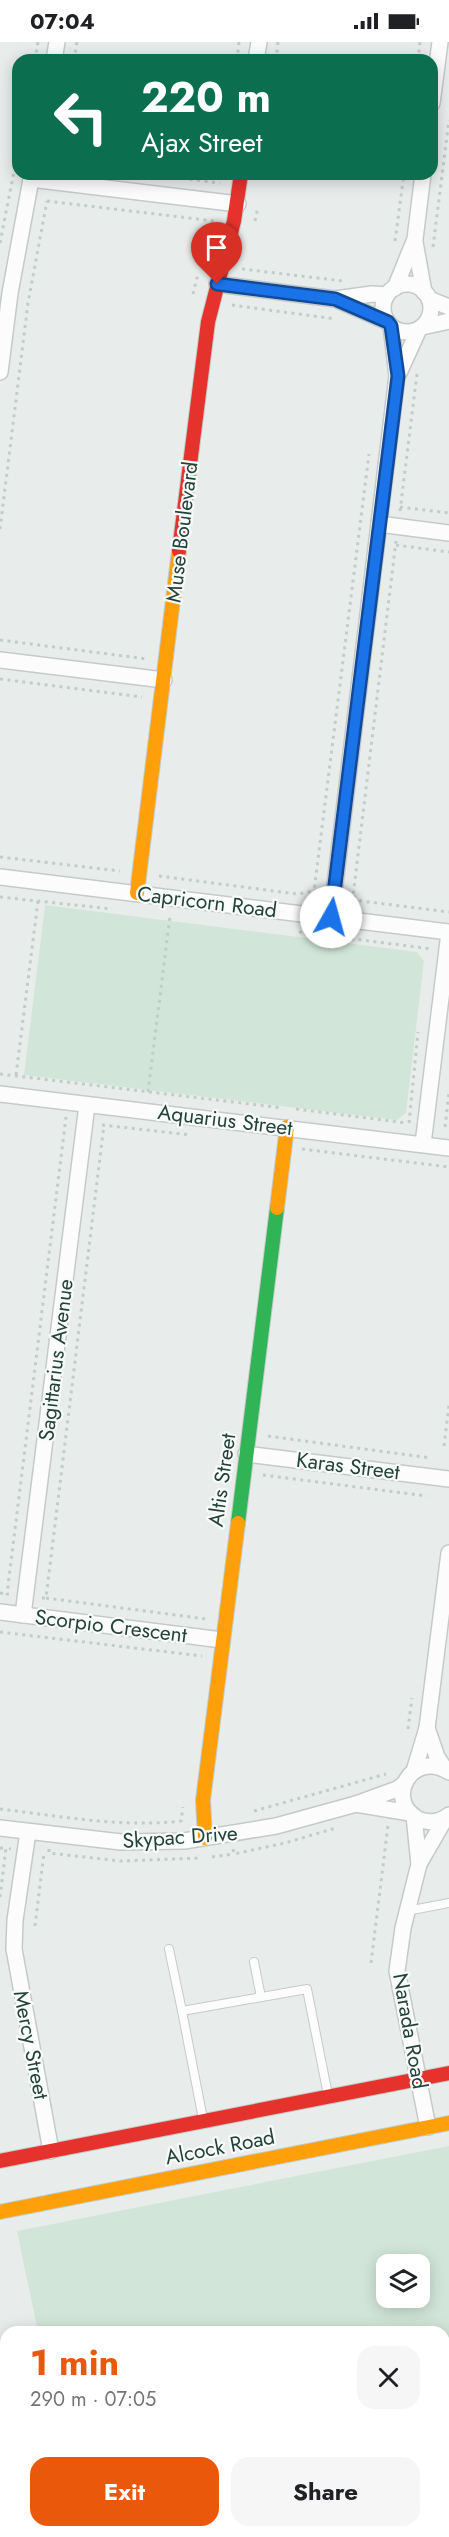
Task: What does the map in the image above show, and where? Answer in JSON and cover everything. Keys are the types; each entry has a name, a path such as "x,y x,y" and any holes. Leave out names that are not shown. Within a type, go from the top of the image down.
{"street":[{"path":"438,57 440,42"},
{"path":"0,372 5,292 31,180"},
{"path":"54,180 238,204"},
{"name":"Muse Boulevard","path":"137,893 208,322 238,204 241,180"},
{"path":"331,917 398,376 389,324 383,308 415,239 422,180"},
{"path":"398,376 420,328 430,314 415,239"},
{"path":"217,284 335,299 391,292 407,285 449,307"},
{"path":"335,299 407,332 449,321"},
{"path":"379,524 449,533"},
{"path":"0,660 164,680"},
{"name":"Capricorn Road","path":"0,878 449,932"},
{"path":"423,1144 449,932"},
{"name":"Aquarius Street","path":"0,1094 449,1148"},
{"name":"Sagittarius Avenue","path":"23,1615 87,1105"},
{"name":"Altis Street","path":"205,1839 203,1800 286,1127"},
{"name":"Karas Street","path":"246,1454 449,1479"},
{"path":"414,1771 427,1728 449,1553"},
{"name":"Scorpio Crescent","path":"0,1612 222,1640"},
{"path":"427,1728 437,1757 447,1771"},
{"path":"399,1778 429,1765 447,1771"},
{"name":"Skypac Drive","path":"0,1828 121,1842 205,1839 276,1826 356,1804 385,1801 399,1778"},
{"name":"Narada Road","path":"399,1778 402,1796 412,1815 419,1864"},
{"path":"385,1801 430,1822 447,1817"},
{"name":"Narada Road","path":"428,2127 397,1971 407,1911 419,1864 447,1817"},
{"name":"Mercy Street","path":"28,1832 15,1920 14,1949 51,2151"},
{"name":"Alcock Road","path":"0,2161 449,2073"},
{"name":"Alcock Road","path":"0,2212 449,2123"}],"lane":[{"path":"407,1911 449,1903"},
{"path":"169,1949 204,2121"},
{"path":"254,1962 261,1997"},
{"path":"182,2011 307,1989 328,2097"}],"path":[{"path":"432,256 449,120"},
{"path":"0,243 12,180"},
{"path":"191,180 222,184"},
{"path":"214,228 222,180"},
{"path":"394,248 403,180"},
{"path":"0,529 28,303 47,201"},
{"path":"192,302 201,264"},
{"path":"232,305 346,320"},
{"path":"363,500 449,513"},
{"path":"396,545 449,552"},
{"path":"0,640 148,659 143,697 0,679"},
{"path":"0,897 116,909 121,871"},
{"path":"159,876 297,894 314,891"},
{"path":"353,896 361,901 449,912"},
{"path":"16,1076 38,901"},
{"path":"148,1092 170,916"},
{"path":"291,931 447,951"},
{"path":"0,1074 407,1123"},
{"path":"445,1127 449,1093"},
{"path":"264,1124 266,1106"},
{"path":"55,1119 194,1136"},
{"path":"285,1147 449,1167"},
{"path":"444,1446 449,1405"},
{"path":"250,1431 268,1433 267,1437 431,1458"},
{"path":"0,1593 7,1594"},
{"path":"0,1632 202,1656 207,1616 46,1599"},
{"path":"408,1731 412,1698"},
{"path":"371,1963 388,1825 381,1775"},
{"path":"250,1812 381,1775 399,1778"},
{"path":"0,1809 96,1821 169,1822 181,1821 184,1797"},
{"path":"0,1848 6,1848"},
{"path":"35,1926 44,1853"}],"green space":[{"path":"45,905 417,952 424,961 406,1113 397,1120 24,1075"},
{"path":"449,2146 449,2326 37,2326 17,2231"}],"traffic: fast":[{"path":"238,1523 277,1208"}],"traffic: slow":[{"path":"137,893 179,551"},
{"path":"277,1208 287,1127"},
{"path":"205,1838 203,1800 238,1523"},
{"path":"0,2212 449,2123"}],"traffic: jam":[{"path":"179,551 208,322 234,221 240,180"},
{"path":"0,2161 449,2073"}],"route":[{"path":"217,284 335,299 388,322 391,326 398,376 331,917"}]}
